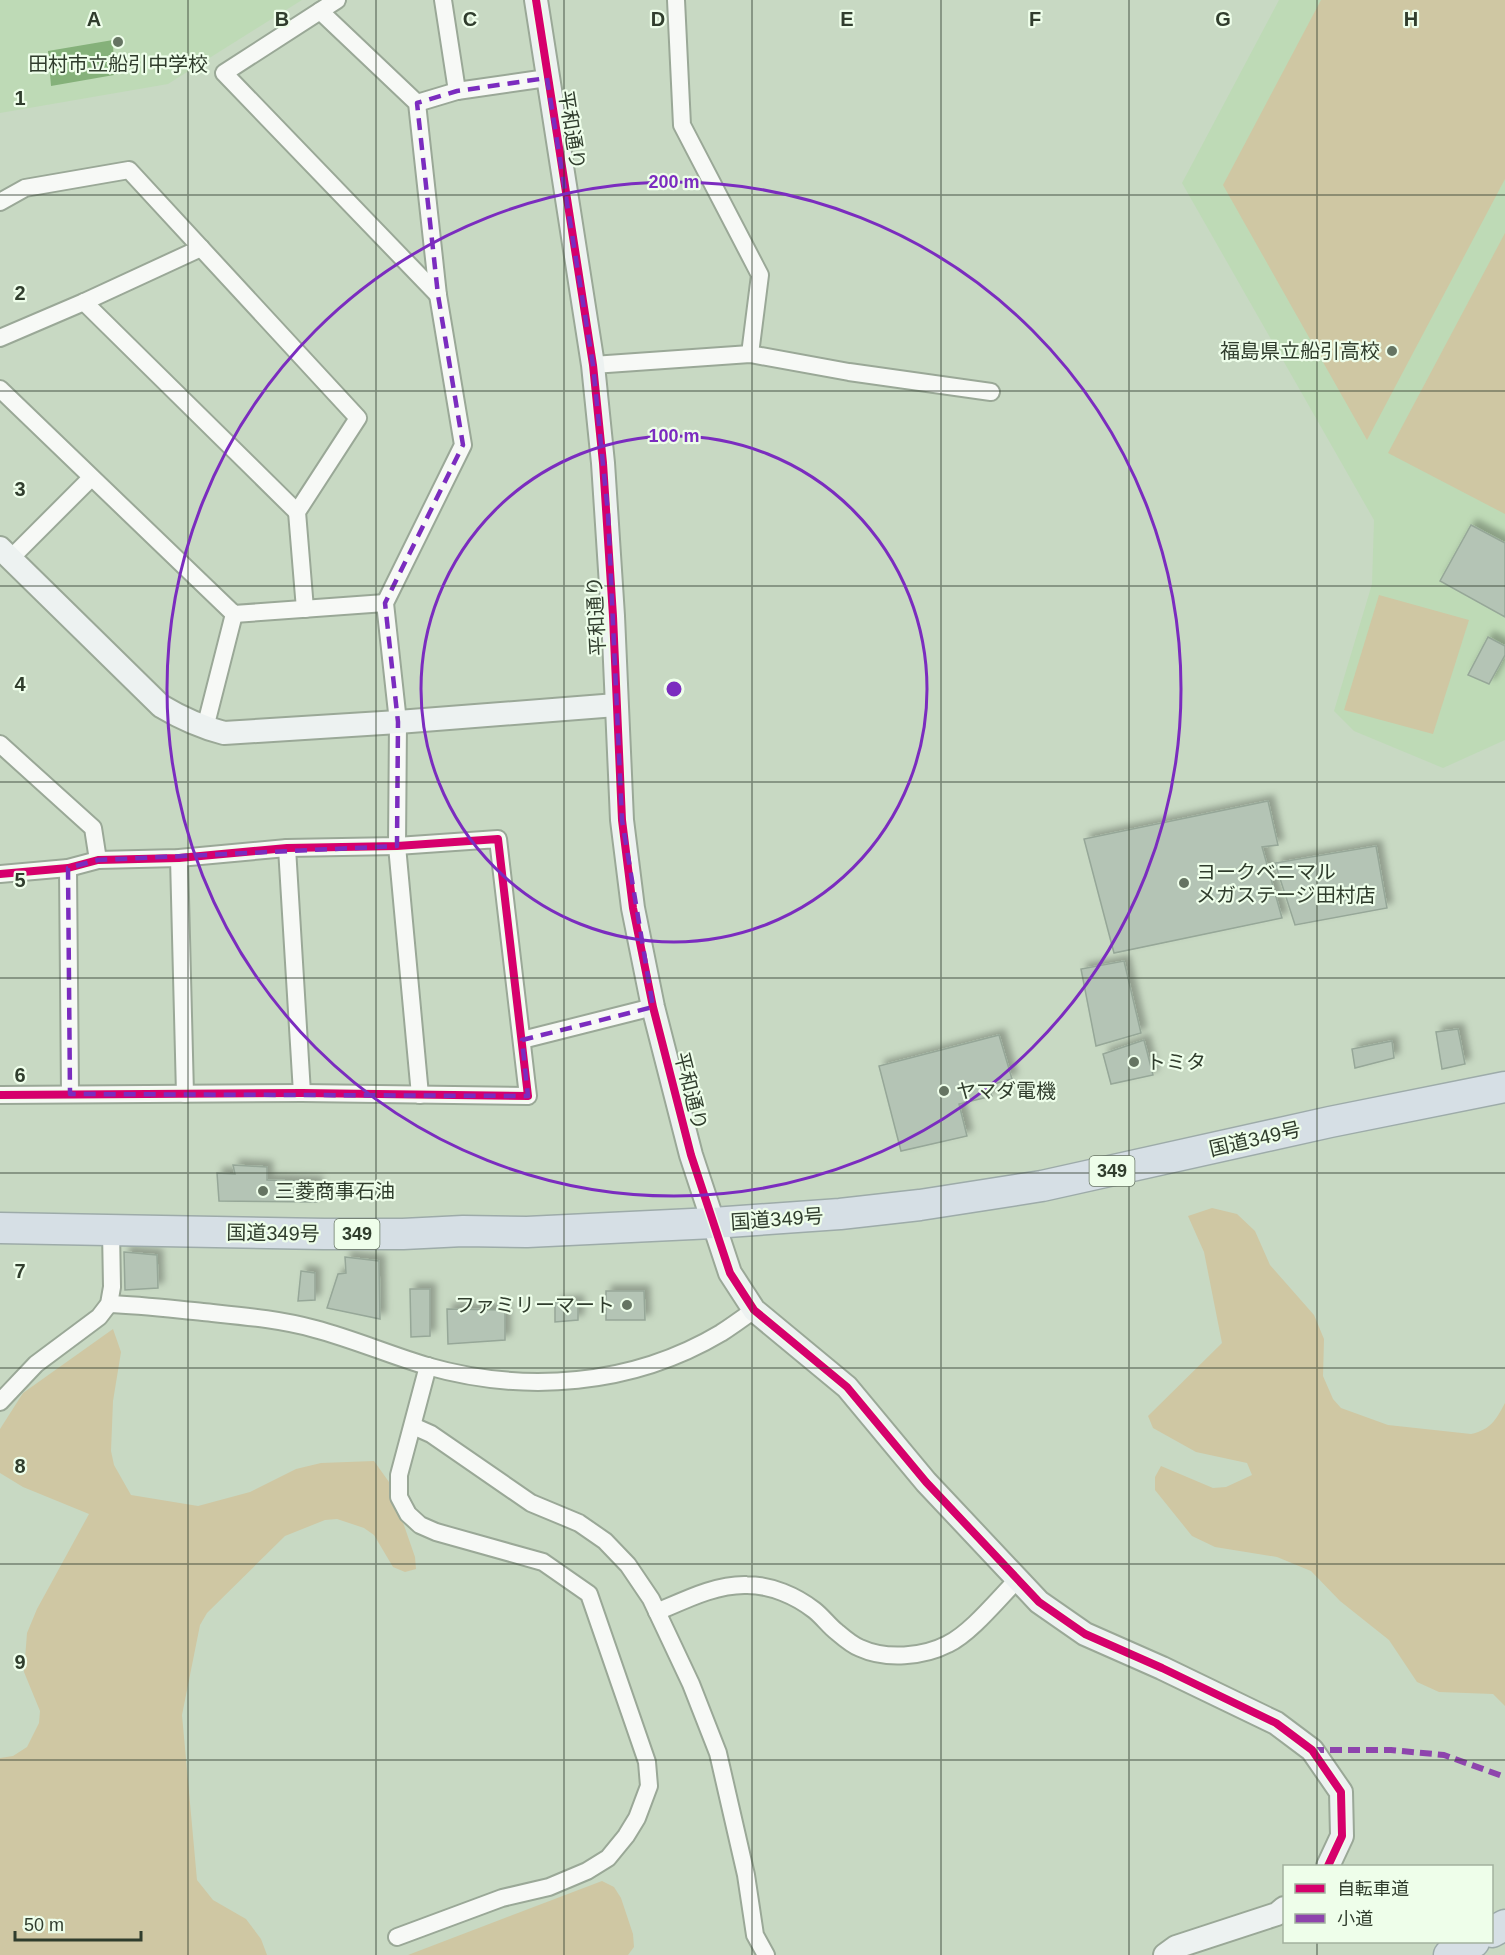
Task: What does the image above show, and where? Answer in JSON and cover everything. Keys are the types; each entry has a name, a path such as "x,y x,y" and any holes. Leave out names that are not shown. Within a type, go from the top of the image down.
{"highway":[{"name":"国道349号","path":"0,1228 403,1234 463,1231 527,1232 840,1214 920,1205 1042,1186 1330,1122 1505,1087"},
{"path":"1449,1955 1470,1943"}],"street":[{"path":"337,0 224,73 438,295"},
{"path":"443,0 457,91"},
{"name":"平和通り","path":"536,0 593,365 608,514 622,820 633,908 653,1007 691,1155 730,1273 754,1310 847,1387 927,1482 1039,1602 1085,1634 1276,1723 1311,1750 1341,1792 1341,1836 1328,1865"},
{"path":"676,0 682,125 760,275 750,354"},
{"path":"320,11 417,103 438,295 463,446 385,603 398,722 397,846 420,1095"},
{"path":"417,103 457,91 547,78"},
{"path":"0,202 26,188 129,170 358,418 297,513 305,609"},
{"path":"0,338 201,248"},
{"path":"84,302 297,513"},
{"path":"593,365 750,354 849,372 991,392"},
{"path":"0,389 234,614 385,603"},
{"path":"91,478 5,554 161,706 181,718 224,733 616,705"},
{"path":"205,728 234,614"},
{"path":"0,744 93,828 98,860"},
{"path":"0,874 68,868 98,860 179,858 287,848 397,846 498,839 528,1096 0,1095"},
{"path":"287,848 303,1094"},
{"path":"179,858 185,1094"},
{"path":"68,868 70,1094"},
{"path":"522,1040 653,1007"},
{"path":"0,1402 36,1364 99,1317 109,1304 112,1287 111,1230"},
{"path":"109,1304 130,1304 254,1318 315,1329 428,1366 500,1381 547,1383 593,1379 656,1363 691,1349 721,1333 754,1310"},
{"path":"397,1937 502,1898 549,1887 608,1858 638,1818 649,1786 647,1761 589,1594 543,1562 436,1532 420,1525 408,1514 399,1497 399,1475 428,1366"},
{"path":"413,1426 431,1434 531,1503 579,1523 605,1541 628,1565 651,1599 692,1684 718,1753 746,1875 755,1935 766,1955"},
{"path":"657,1612 723,1587 747,1585 771,1588 794,1597 814,1610 838,1633 859,1648 892,1656 912,1654 948,1644 962,1635 1018,1579"},
{"path":"1165,1955 1176,1947 1277,1914 1283,1909"}],"highlighted area":[{"path":"547,78 593,365 608,514 622,820 653,1007 522,1040 528,1096 70,1094 68,868 98,860 397,846 398,722 385,603 463,445 438,295 417,103 457,91"}],"shaded area":[{"name":"田村市立船引中学校","path":"0,0 302,0 168,84 0,113"},
{"name":"福島県立船引高校","path":"1279,0 1505,0 1505,740 1443,768 1354,731 1334,711 1372,584 1374,520 1182,183"},
{"path":"1321,0 1505,0 1505,179 1367,440 1223,185"},
{"path":"113,40 114,75 51,86 48,51"},
{"path":"1505,233 1505,514 1388,453"},
{"path":"1379,595 1469,620 1433,734 1344,710"},
{"path":"1212,1208 1237,1214 1255,1231 1270,1265 1314,1315 1324,1339 1323,1376 1333,1399 1341,1408 1388,1425 1471,1434 1483,1430 1492,1423 1505,1403 1505,1706 1493,1694 1439,1692 1417,1682 1389,1640 1340,1601 1311,1571 1277,1557 1215,1547 1192,1536 1155,1490 1155,1477 1161,1466 1213,1488 1226,1487 1252,1475 1247,1463 1196,1452 1153,1428 1148,1416 1222,1343 1204,1252 1188,1216"},
{"path":"113,1329 121,1352 113,1401 111,1451 114,1465 131,1495 198,1506 250,1492 296,1469 321,1463 374,1461 389,1482 415,1557 416,1569 405,1572 393,1567 374,1535 364,1528 337,1519 325,1520 285,1536 207,1613 200,1625 182,1715 197,1880 213,1900 246,1919 261,1939 267,1955 0,1955 0,1758 13,1756 27,1747 39,1723 40,1711 24,1672 27,1633 37,1609 89,1514 23,1487 0,1473 0,1429 23,1393"},
{"path":"602,1881 614,1887 621,1898 633,1934 634,1947 628,1955 408,1955"}],"building":[{"path":"1471,525 1505,543 1505,617 1440,581"},
{"path":"1488,637 1505,646 1505,655 1489,684 1468,675"},
{"name":"ヨークベニマル メガステージ田村店","path":"1268,801 1278,845 1262,847 1282,918 1114,953 1084,839"},
{"path":"1376,846 1387,908 1295,925 1275,863"},
{"path":"1124,961 1141,1033 1096,1046 1081,969"},
{"path":"1458,1029 1465,1064 1442,1069 1436,1032"},
{"path":"999,1035 1012,1079 987,1086 992,1096 959,1104 967,1136 901,1151 879,1066"},
{"path":"1144,1040 1153,1075 1111,1084 1103,1054"},
{"path":"1392,1041 1394,1058 1355,1068 1352,1049"},
{"path":"233,1165 267,1167 267,1180 317,1182 317,1202 219,1201 217,1173 235,1174"},
{"path":"124,1252 157,1255 158,1288 125,1290"},
{"path":"345,1257 379,1261 380,1319 327,1308 338,1274 346,1273"},
{"path":"301,1271 315,1273 315,1300 298,1301"},
{"path":"410,1289 430,1289 430,1336 411,1337"},
{"path":"606,1291 644,1291 645,1320 606,1320"},
{"path":"578,1301 578,1320 555,1322 555,1303"},
{"path":"447,1309 505,1310 505,1340 448,1344"}],"marked path":[{"path":"1312,1750 1391,1750 1444,1755 1505,1777"}],"cycle path":[{"path":"536,0 593,365 603,463 613,616 622,820 633,908 653,1007 691,1155 730,1273 754,1310 847,1387 926,1482 1039,1602 1085,1634 1276,1723 1312,1750 1341,1792 1342,1836 1328,1865"},
{"path":"0,874 68,868 98,860 179,858 287,848 397,846 498,839 528,1096 302,1093 0,1095"}],"place":[{"name":"田村市立船引中学校","path":"118,42"},
{"name":"福島県立船引高校","path":"1392,351"},
{"name":"ヨークベニマル メガステージ田村店","path":"1184,883"},
{"name":"トミタ","path":"1134,1062"},
{"name":"ヤマダ電機","path":"944,1091"},
{"name":"三菱商事石油","path":"263,1191"},
{"name":"ファミリーマート","path":"627,1305"}]}
